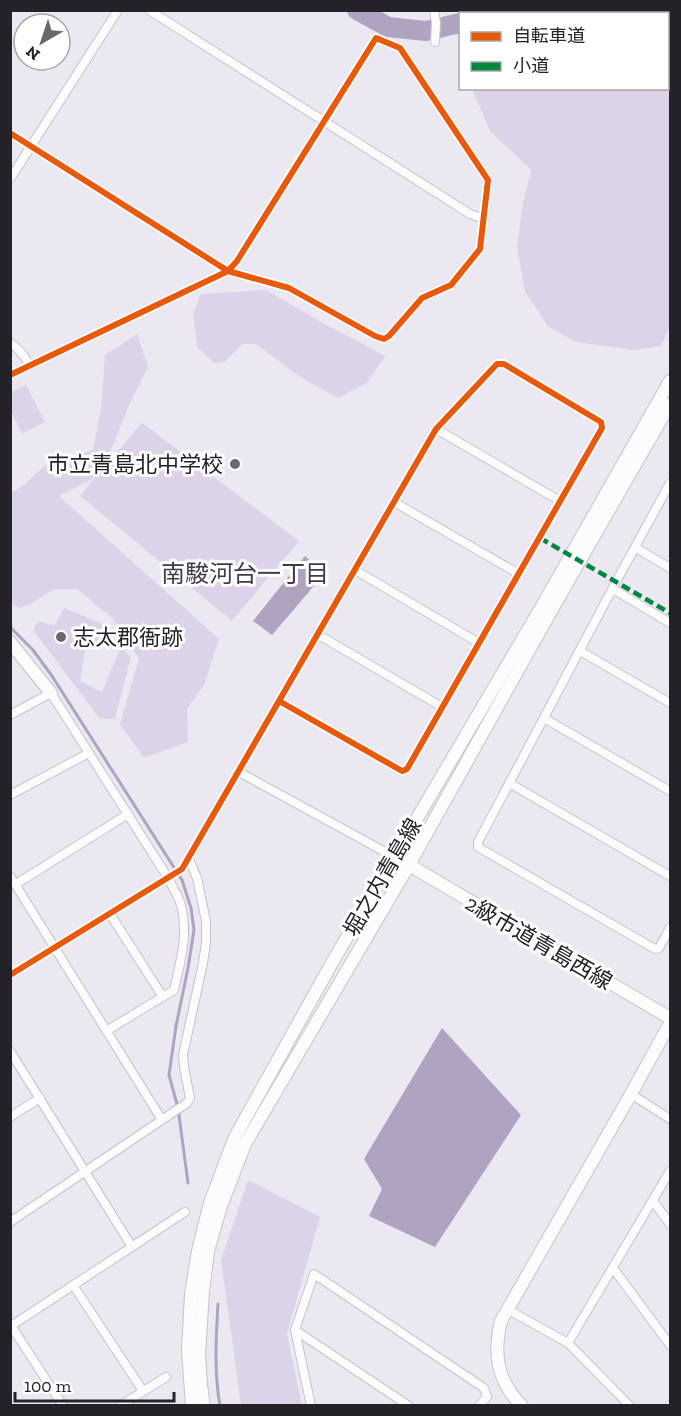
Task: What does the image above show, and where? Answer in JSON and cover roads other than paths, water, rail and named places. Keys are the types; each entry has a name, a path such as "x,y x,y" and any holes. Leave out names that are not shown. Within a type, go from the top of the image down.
{"main road":[{"name":"堀之内青島線","path":"192,1406 188,1350 191,1294 198,1251 210,1203 235,1137 333,961 670,381"},
{"name":"堀之内青島線","path":"204,1406 199,1354 208,1251 221,1206 245,1144 408,865 670,404"},
{"path":"10,642 51,693"},
{"name":"2級市道青島西線","path":"408,865 670,1018"},
{"path":"522,1406 504,1383 496,1355 501,1321 632,1094 670,1023"}],"street":[{"path":"10,179 118,10"},
{"path":"148,10 470,214 484,219"},
{"path":"434,10 435,42"},
{"path":"10,134 228,271 289,288 384,339 422,298 451,285 480,249 488,180 400,48 376,38 237,261 228,271 10,375"},
{"path":"10,344 19,349 30,366"},
{"path":"10,975 182,869 436,429 496,364 504,364 601,422 602,428 407,769 402,771 279,701"},
{"path":"436,429 560,501"},
{"path":"670,485 478,842 478,847 655,949 659,948 670,928"},
{"path":"394,502 519,574"},
{"path":"636,548 670,568"},
{"path":"354,570 479,643"},
{"path":"613,589 670,623"},
{"path":"317,634 442,707"},
{"path":"580,651 670,703"},
{"path":"10,715 51,693 169,877 182,907 184,945 174,990 106,1031"},
{"path":"544,718 670,791"},
{"path":"10,795 89,753"},
{"path":"239,772 408,865"},
{"path":"509,783 670,876"},
{"path":"128,814 13,880 162,1120"},
{"path":"10,1222 187,1103 190,1098 183,1055 203,963 206,921 197,878 189,859"},
{"path":"110,914 163,997"},
{"path":"10,1051 132,1247"},
{"path":"632,1094 670,1119"},
{"path":"10,1117 40,1098"},
{"path":"568,1343 670,1171"},
{"path":"653,1201 670,1224"},
{"path":"63,1406 11,1325 185,1212"},
{"path":"613,1268 670,1346"},
{"path":"311,1406 295,1330 314,1274 484,1388 487,1397 479,1406"},
{"path":"73,1285 143,1391"},
{"path":"507,1309 568,1343 630,1406"},
{"path":"295,1330 410,1406"},
{"path":"120,1406 166,1377"}],"waterway":[{"path":"357,10 388,27 426,31 459,23"},
{"path":"10,627 33,650 52,676 182,880 191,908 194,930 169,1075 178,1108 188,1183"},
{"path":"218,1304 216,1368 220,1406"}],"place":[{"name":"市立青島北中学校","path":"235,464"},
{"name":"志太郡衙跡","path":"61,637"}],"district":[{"name":"南駿河台一丁目","path":"245,574"}]}
